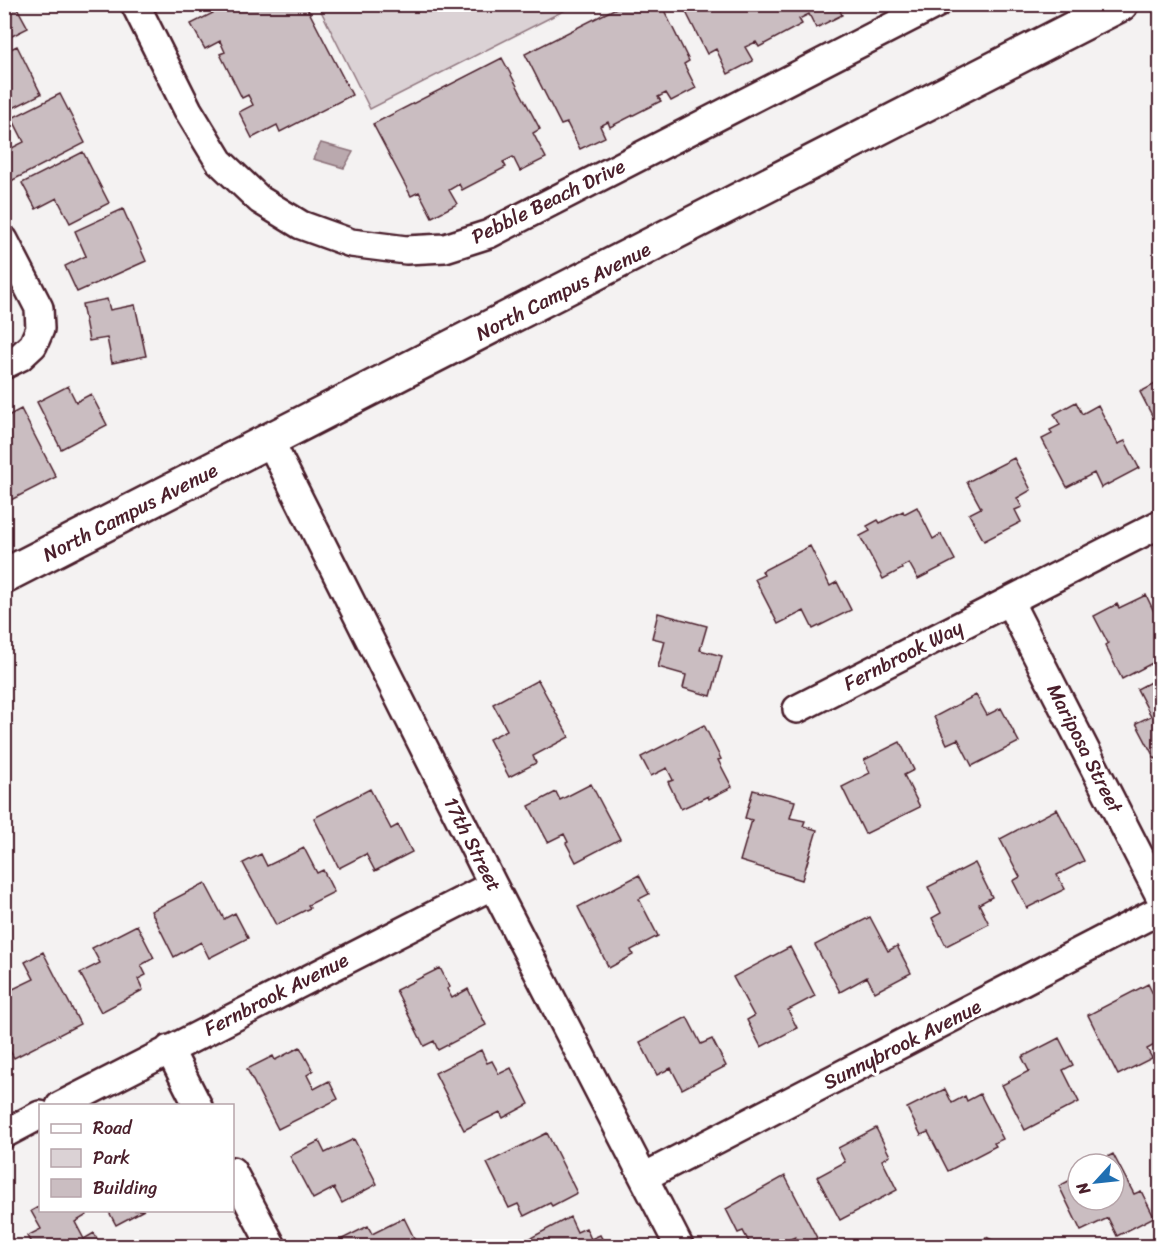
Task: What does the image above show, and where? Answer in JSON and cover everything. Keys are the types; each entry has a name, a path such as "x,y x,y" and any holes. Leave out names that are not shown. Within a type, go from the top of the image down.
{"main road":[{"name":"North Campus Avenue","path":"4,576 1121,4"}],"street":[{"name":"Pebble Beach Drive","path":"135,4 188,110 219,160 260,200 301,225 351,243 406,250 445,248 489,234 936,4"},
{"path":"4,240 39,308 40,329 33,345 20,357 4,364"},
{"name":"17th Street","path":"270,441 493,885 679,1246"},
{"path":"1009,601 1161,524"},
{"name":"Fernbrook Way","path":"797,709 1009,601"},
{"name":"Mariposa Street","path":"1009,601 1161,896"},
{"name":"Fernbrook Avenue","path":"64,1104 493,885"},
{"name":"Sunnybrook Avenue","path":"644,1177 1161,910"},
{"path":"169,1049 197,1104"},
{"path":"4,1134 39,1116"},
{"path":"234,1176 272,1246"}],"green space":[{"path":"318,5 575,5 370,109"}],"shaded area":[{"path":"321,143 353,152 344,168 313,159"}],"building":[{"path":"4,4 15,4 28,28 4,40"},
{"path":"214,4 305,4 352,95 280,132 277,125 252,138 239,112 253,105 248,95 242,98 220,54 225,52 220,41 205,49 191,24 217,11"},
{"path":"624,4 661,4 689,61 684,64 696,88 671,101 666,93 658,97 661,101 610,127 608,122 600,126 605,137 580,149 567,123 561,125 525,54"},
{"path":"682,4 837,4 842,15 816,28 809,14 799,19 802,24 759,47 756,42 745,47 753,61 728,74 716,49 707,54"},
{"path":"17,46 41,94 11,109 4,97 4,52"},
{"path":"502,58 540,129 533,133 546,158 520,171 513,157 503,162 506,167 462,190 459,184 449,190 457,204 432,217 419,192 411,196 373,124"},
{"path":"60,94 85,143 11,181 4,168 4,152 24,142 12,118"},
{"path":"83,152 109,203 70,223 57,198 36,209 22,183"},
{"path":"123,209 146,261 77,292 65,266 86,256 75,231"},
{"path":"107,299 110,310 135,305 146,356 112,363 107,338 89,341 82,304"},
{"path":"1159,382 1160,384 1160,431 1140,392"},
{"path":"68,386 76,402 91,394 107,425 61,449 37,402"},
{"path":"1076,402 1082,414 1098,405 1118,444 1125,441 1139,468 1101,488 1094,473 1067,487 1042,439 1052,434 1050,430 1060,425 1054,414"},
{"path":"21,409 56,477 5,503 4,418"},
{"path":"1014,458 1031,490 1017,498 1022,507 1015,510 1021,522 984,541 969,514 981,508 967,482"},
{"path":"917,507 933,539 941,534 955,560 918,579 909,563 883,579 860,536 870,531 867,526 878,520 880,523 903,511 904,514"},
{"path":"810,546 830,586 837,582 851,610 813,629 804,611 778,624 755,579 764,575 762,571"},
{"path":"1146,595 1158,620 1160,619 1160,659 1122,679 1105,645 1108,643 1094,616 1117,604 1119,608"},
{"path":"658,613 707,626 700,650 722,656 711,696 683,688 686,675 658,667 665,641 652,638"},
{"path":"1160,677 1160,756 1155,759 1136,723 1151,716 1137,689"},
{"path":"538,680 569,737 533,756 536,763 509,777 489,739 507,730 493,704"},
{"path":"976,695 987,715 1001,708 1019,742 972,766 958,739 947,744 934,717"},
{"path":"704,725 732,787 709,799 708,796 681,809 668,782 673,780 667,768 651,776 641,757"},
{"path":"900,742 914,770 904,775 920,807 865,834 842,787 870,773 864,760"},
{"path":"591,784 620,839 576,862 564,834 548,842 529,806 556,792 560,800"},
{"path":"370,789 391,829 398,825 412,852 375,871 366,854 339,868 314,818"},
{"path":"753,790 795,801 790,818 805,821 803,826 817,830 802,880 740,861 752,820 745,818"},
{"path":"1057,809 1084,861 1057,875 1065,889 1027,908 1013,881 1020,877 1000,839"},
{"path":"304,848 317,873 323,870 334,892 308,905 310,908 276,925 243,863 261,854 267,866"},
{"path":"975,863 992,897 979,904 989,924 946,946 932,918 941,913 928,887"},
{"path":"639,875 649,894 639,899 658,936 631,950 633,955 609,968 578,907"},
{"path":"205,883 224,919 235,913 248,938 209,958 201,942 174,957 151,911"},
{"path":"870,917 888,951 897,946 911,973 875,992 867,977 840,992 815,945"},
{"path":"137,925 154,958 141,965 146,975 138,979 143,990 101,1012 80,973 100,963 92,948"},
{"path":"790,947 815,996 788,1010 797,1028 761,1047 747,1020 754,1016 733,977"},
{"path":"43,952 80,1024 14,1058 4,1040 4,977 11,990 34,979 25,962"},
{"path":"440,968 450,987 447,989 452,998 468,989 486,1025 438,1050 434,1041 424,1046 396,990"},
{"path":"1148,984 1160,1008 1156,1014 1160,1022 1160,1042 1147,1049 1152,1058 1118,1075 1088,1015"},
{"path":"687,1017 701,1044 712,1039 726,1066 682,1089 671,1068 657,1075 640,1042"},
{"path":"1059,1038 1073,1065 1063,1070 1079,1102 1025,1130 1002,1085 1029,1071 1022,1057"},
{"path":"300,1047 313,1071 307,1075 314,1089 329,1081 338,1099 278,1129 247,1069 273,1056 275,1060"},
{"path":"481,1050 487,1063 492,1061 499,1074 511,1068 529,1104 503,1118 500,1112 464,1130 435,1073"},
{"path":"945,1089 952,1103 965,1096 967,1101 980,1094 1003,1139 994,1143 996,1146 948,1171 928,1132 921,1135 907,1108"},
{"path":"876,1128 890,1156 882,1160 897,1190 840,1220 817,1177 845,1162 838,1148"},
{"path":"547,1133 577,1193 552,1206 550,1203 524,1216 518,1204 509,1208 487,1163"},
{"path":"354,1139 377,1184 342,1203 334,1188 313,1199 290,1156 319,1141 325,1153"},
{"path":"785,1176 817,1238 800,1246 795,1237 775,1246 751,1246 743,1231 738,1233 726,1209"},
{"path":"1126,1179 1134,1194 1141,1191 1154,1217 1117,1236 1108,1218 1081,1231 1072,1212 1126,1212"},
{"path":"1066,1182 1066,1200 1059,1186"},
{"path":"39,1207 39,1212 86,1212 87,1215 75,1222 84,1239 94,1233 101,1246 33,1246 27,1236 41,1229 31,1211"},
{"path":"109,1212 140,1212 116,1225"},
{"path":"570,1217 577,1232 586,1228 591,1239 600,1235 606,1246 528,1246 525,1241"},
{"path":"404,1218 418,1246 343,1246 340,1240 368,1226 372,1234"},
{"path":"986,1237 1004,1246 980,1246"}]}
